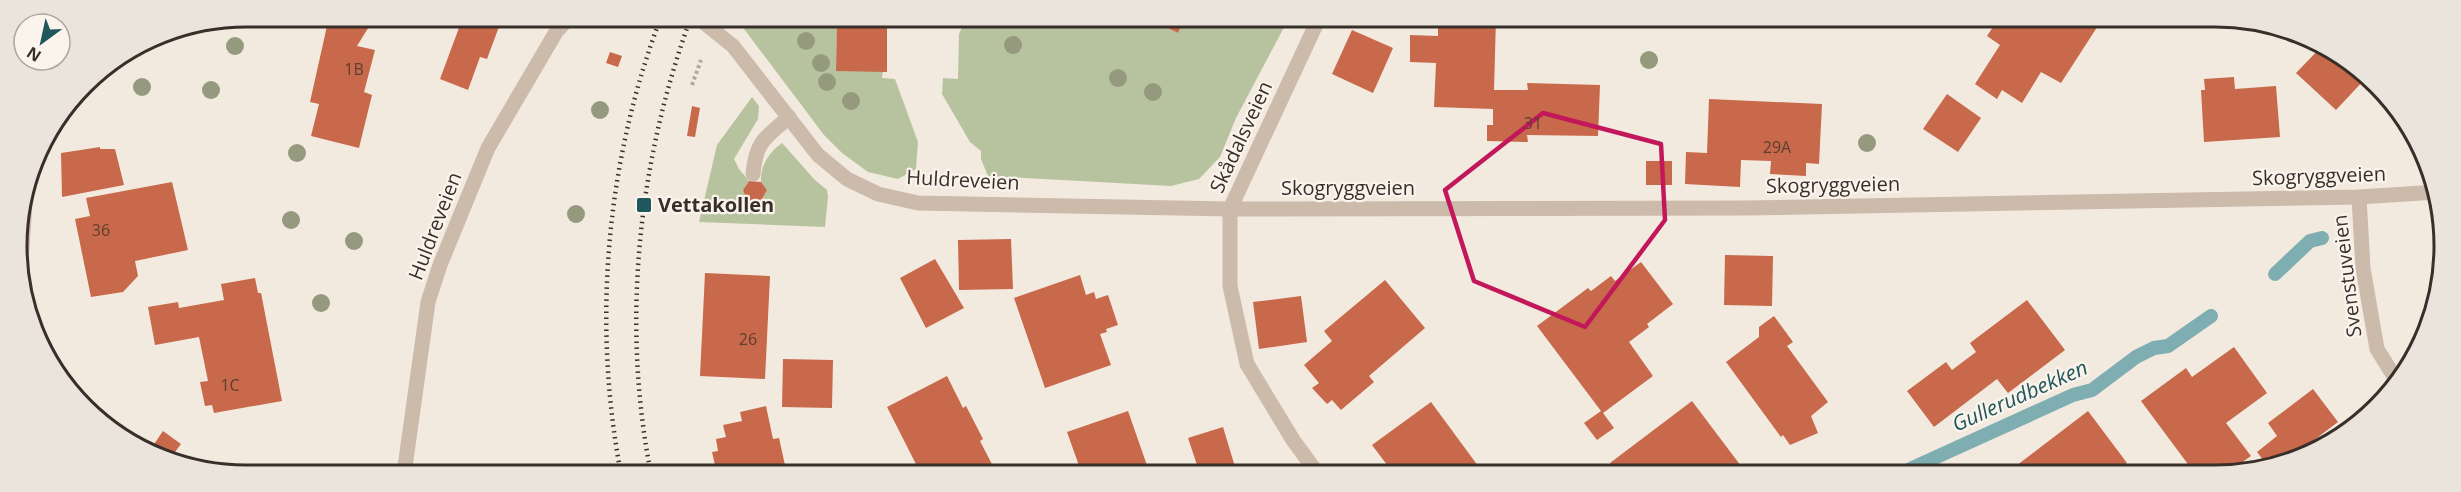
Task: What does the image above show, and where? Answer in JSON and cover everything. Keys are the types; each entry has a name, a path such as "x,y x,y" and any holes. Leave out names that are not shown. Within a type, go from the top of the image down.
{"street":[{"name":"Huldreveien","path":"405,465 428,302 440,265 488,148 561,27"},
{"name":"Huldreveien","path":"710,27 734,46 818,155 847,179 878,194 918,203 1230,209"},
{"name":"Skådalsveien","path":"1311,465 1293,440 1247,364 1230,286 1230,209 1315,27"},
{"path":"753,174 755,153 765,138 789,117"},
{"name":"Skogryggveien","path":"1230,209 1746,208 2359,197 2428,193"},
{"name":"Svenstuveien","path":"2359,197 2363,268 2377,349 2393,374"}],"highlighted area":[{"path":"1543,113 1661,144 1665,220 1585,327 1474,281 1445,190"}],"green space":[{"path":"743,27 837,27 836,71 883,71 882,78 895,79 918,142 916,169 898,179 868,172 842,153 824,135"},
{"path":"962,27 1166,27 1178,33 1181,27 1284,27 1236,118 1220,157 1199,179 1171,186 988,176 981,159 981,151 970,142 942,94 943,78 958,79 959,34"},
{"path":"752,97 759,106 758,119 734,159 749,181 743,190 747,200 761,201 767,190 761,182 764,165 769,155 782,143 827,190 825,227 699,222 717,145"}],"building":[{"path":"327,27 369,27 357,46 375,50 364,92 372,95 359,148 311,136 319,104 310,102"},
{"path":"459,27 499,27 487,59 480,57 468,90 440,79"},
{"path":"837,27 887,27 887,72 836,71"},
{"path":"1166,27 1181,27 1178,33"},
{"path":"1438,27 1496,27 1494,90 1528,90 1527,83 1600,85 1598,136 1527,135 1528,142 1487,141 1487,125 1493,125 1493,109 1434,107 1436,63 1410,62 1410,35 1438,36"},
{"path":"1993,27 2097,27 2061,83 2041,72 2022,103 2002,90 1997,99 1975,84 2000,45 1987,36"},
{"path":"1352,30 1393,48 1373,93 1332,74"},
{"path":"610,52 622,56 618,67 606,63"},
{"path":"2316,52 2337,64 2361,83 2336,110 2296,73"},
{"path":"2234,77 2235,89 2276,86 2280,137 2204,142 2201,90 2205,90 2204,79"},
{"path":"1947,94 1981,118 1958,152 1923,129"},
{"path":"1709,99 1822,104 1819,164 1806,163 1806,176 1770,174 1771,161 1741,160 1740,187 1685,184 1686,152 1707,153"},
{"path":"692,106 700,108 695,137 687,136"},
{"path":"100,147 100,149 115,149 124,185 62,197 61,153"},
{"path":"1646,161 1672,161 1672,185 1646,185"},
{"path":"749,181 761,182 767,190 761,201 747,201 743,190"},
{"path":"172,182 188,250 135,261 138,276 123,292 91,297 75,219 90,216 86,198"},
{"path":"1011,239 1013,289 959,290 958,240"},
{"path":"1725,255 1773,256 1772,306 1724,305"},
{"path":"935,259 964,308 926,328 900,278"},
{"path":"1641,262 1673,304 1647,324 1649,327 1629,342 1653,376 1603,413 1614,428 1597,440 1584,423 1601,411 1537,326 1588,288 1591,291 1611,276 1615,281"},
{"path":"705,273 770,276 765,379 700,376"},
{"path":"1080,275 1086,295 1094,292 1096,299 1108,295 1118,325 1100,334 1111,365 1045,388 1014,298"},
{"path":"255,278 258,293 261,293 282,401 214,413 212,405 205,406 200,382 208,381 199,337 155,345 148,307 178,302 179,308 224,300 221,284"},
{"path":"1385,280 1425,328 1369,376 1374,382 1341,410 1332,400 1327,404 1312,388 1319,383 1304,365 1332,341 1324,331"},
{"path":"1301,296 1307,342 1259,349 1253,302"},
{"path":"2027,300 2065,350 2008,393 1997,379 1934,427 1907,391 1946,362 1952,370 1976,352 1970,343"},
{"path":"1774,316 1793,342 1787,346 1828,402 1811,416 1818,433 1790,445 1783,435 1781,437 1726,362 1759,337 1759,327"},
{"path":"2234,347 2267,393 2226,423 2251,456 2240,463 2189,465 2141,401 2186,368 2192,377"},
{"path":"783,359 833,360 832,408 782,407"},
{"path":"947,376 963,408 966,406 983,439 980,441 992,465 916,465 887,407"},
{"path":"2313,389 2338,422 2311,443 2263,460 2257,452 2277,436 2268,423"},
{"path":"1692,401 1740,465 1612,465 1610,463"},
{"path":"1431,402 1477,465 1387,465 1372,445"},
{"path":"766,406 773,439 779,438 785,465 715,465 712,452 718,451 716,439 726,437 723,425 742,421 740,412"},
{"path":"1128,411 1147,465 1079,465 1067,432"},
{"path":"2088,411 2127,463 2124,465 2017,465"},
{"path":"1223,427 1234,465 1197,465 1188,438"},
{"path":"163,431 181,444 175,452 177,453 154,444"}],"waterway":[{"path":"2275,274 2310,241 2322,238"},
{"name":"Gullerudbekken","path":"1919,465 2073,395 2092,390 2136,357 2154,348 2168,346 2211,316"}],"railway":[{"path":"620,465 612,417 607,359 606,301 610,242 627,128 642,72 658,27"},
{"path":"650,465 642,417 637,359 636,301 640,243 647,185 658,128 688,27"}],"place":[{"name":"Vettakollen","path":"644,205"}]}
